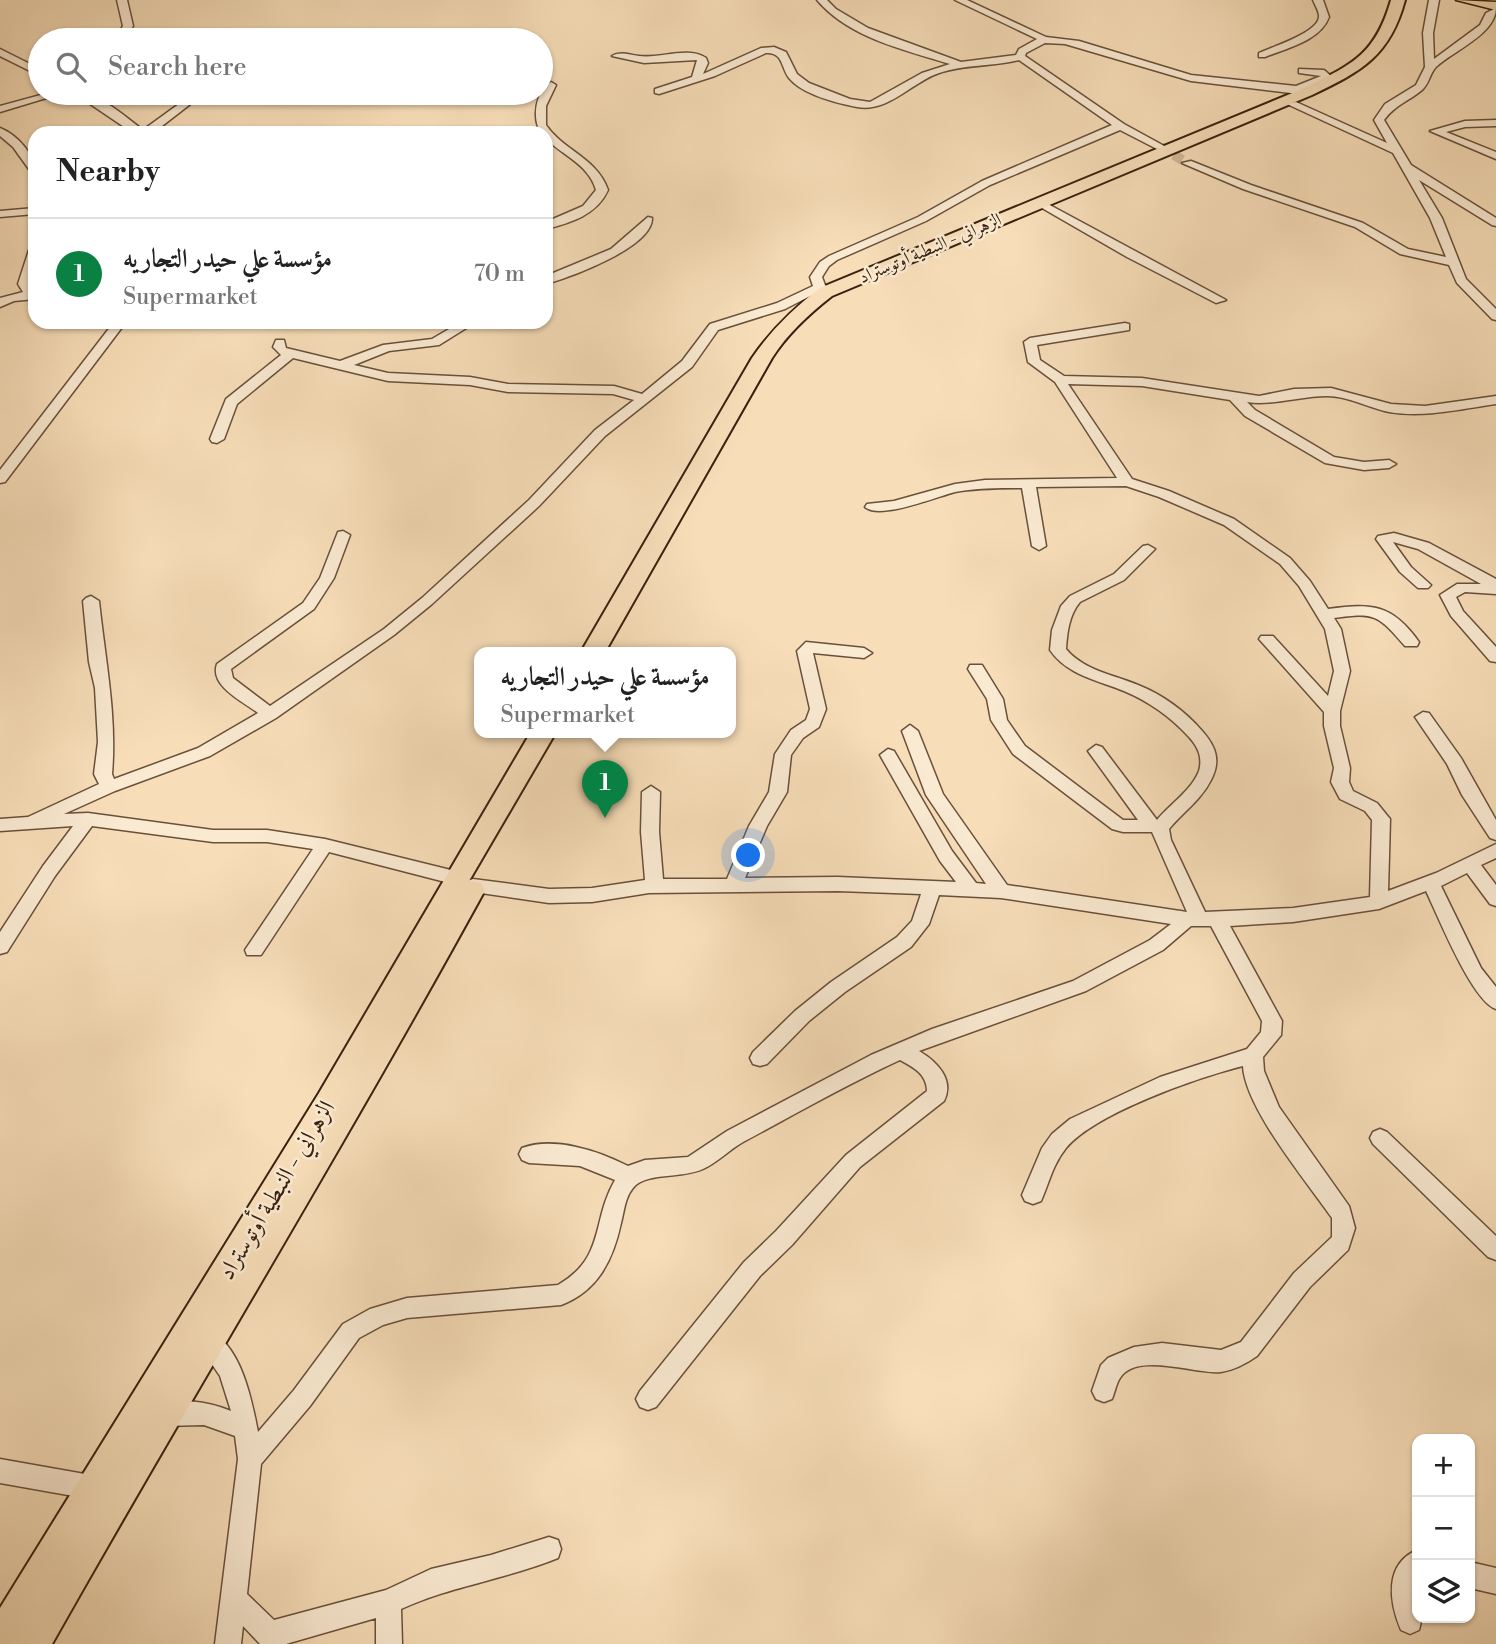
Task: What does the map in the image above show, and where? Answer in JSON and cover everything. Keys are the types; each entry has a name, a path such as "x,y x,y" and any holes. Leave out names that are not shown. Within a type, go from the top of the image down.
{"highway":[{"name":"الزهراني - النبطية أوتوستراد","path":"607,647 720,445 779,347 798,324 833,296 1046,206 1352,70 1368,58 1390,33 1398,0"},
{"name":"الزهراني - النبطية أوتوستراد","path":"1299,95 1357,74 1380,58 1394,41 1405,0"},
{"name":"الزهراني - النبطية أوتوستراد","path":"596,647 767,349 778,332 822,290 1089,186"},
{"name":"الزهراني - النبطية أوتوستراد","path":"0,1644 339,1105 465,882 541,738"},
{"name":"الزهراني - النبطية أوتوستراد","path":"465,882 555,738"},
{"name":"الزهراني - النبطية أوتوستراد","path":"36,1640 162,1415 207,1341 314,1145"}],"main road":[{"path":"1462,0 1474,1 1494,11"}],"street":[{"path":"122,0 127,28"},
{"path":"822,0 829,9 874,33 908,48 962,64"},
{"path":"960,0 1044,40 1074,42 1139,64 1200,80 1241,86 1278,85 1396,151"},
{"path":"1262,55 1317,29 1324,17 1318,0"},
{"path":"1430,67 1428,33 1434,0"},
{"path":"1494,11 1484,26 1430,67 1420,87 1390,106 1379,120 1441,227 1461,280 1496,316"},
{"path":"1020,57 1022,51 1044,40"},
{"path":"659,91 772,50 783,55 794,77 803,84 853,103 869,106 878,104 923,75 950,65 993,65 1020,57"},
{"path":"0,51 28,66"},
{"path":"617,56 649,60 695,56 701,58 703,63 697,77"},
{"path":"1020,57 1120,126 1161,147"},
{"path":"1299,95 1327,77 1322,73 1301,71"},
{"path":"0,109 28,101"},
{"path":"100,105 131,126"},
{"path":"114,105 114,113"},
{"path":"155,126 184,105"},
{"path":"541,105 542,126"},
{"path":"1496,123 1465,124 1435,131 1496,156"},
{"path":"30,823 109,787 204,752 270,714 390,632 534,503 600,433 687,364 714,327 822,290 816,277 820,268 846,251 922,219 986,183 1120,126"},
{"path":"0,131 17,145 28,160"},
{"path":"553,138 593,171 602,190 598,202 590,208 553,223"},
{"path":"1187,163 1247,187 1359,225 1404,252 1453,262"},
{"path":"1403,165 1496,223"},
{"path":"1046,206 1077,220 1084,229 1132,256 1220,300"},
{"path":"1478,212 1493,207"},
{"path":"0,214 28,212"},
{"path":"553,277 606,258 628,244 648,220"},
{"path":"28,272 24,284 28,288"},
{"path":"0,303 28,295"},
{"path":"1125,327 1030,342 1034,362 1063,381 1079,378 1142,382 1236,398 1266,400 1294,393 1331,392 1391,408 1425,410 1496,400"},
{"path":"0,479 115,329"},
{"path":"340,366 387,348 435,342 458,329"},
{"path":"280,343 280,349 291,353 388,377 470,381 508,388 614,390 643,398"},
{"path":"217,439 230,402 291,353"},
{"path":"1063,381 1061,383 1127,482"},
{"path":"1236,398 1250,413 1294,436 1330,460 1364,466 1389,464"},
{"path":"872,507 895,505 955,488 985,484 1127,482 1164,494 1229,522 1275,552 1305,584 1325,614 1337,639 1342,675 1332,711 1333,737 1342,768 1342,790 1371,807 1381,819 1379,902"},
{"path":"1028,484 1039,546"},
{"path":"270,714 225,680 225,664 309,606 327,578 343,535"},
{"path":"1423,585 1405,569 1383,539 1391,537 1416,543 1496,587"},
{"path":"976,669 992,693 1005,730 1027,758 1118,825 1126,828 1156,826 1199,789 1210,760 1206,747 1189,726 1166,707 1138,691 1068,662 1062,656 1058,645 1069,606 1075,599 1119,577 1148,549"},
{"path":"1496,587 1462,587 1448,595 1456,613 1496,657"},
{"path":"91,601 97,662 103,688 106,742 103,774 109,787"},
{"path":"1325,614 1377,610 1386,615 1411,642"},
{"path":"1267,639 1332,711"},
{"path":"734,884 758,826 778,792 783,754 792,739 813,723 818,709 805,651 812,646 864,653"},
{"path":"1423,718 1455,762 1471,795 1496,834"},
{"path":"910,731 935,795 1001,891"},
{"path":"1096,751 1156,826 1201,919 1272,1021 1271,1035 1253,1055 1251,1064 1259,1090 1346,1224 1340,1243 1302,1280 1249,1349 1221,1361 1162,1354 1124,1361 1109,1373 1104,1391"},
{"path":"888,755 946,856 971,890"},
{"path":"651,792 650,832 655,885"},
{"path":"0,947 49,871 89,819"},
{"path":"0,825 89,819 213,836 267,836 325,845 465,882 549,896 592,895 655,885 838,884 1001,891 1201,919 1293,915 1379,902 1430,882 1496,850"},
{"path":"254,950 325,845"},
{"path":"1470,863 1496,899"},
{"path":"1430,882 1474,972 1496,1001"},
{"path":"760,1058 802,1016 904,942 920,924 931,890"},
{"path":"250,1459 302,1398 351,1331 378,1316 407,1308 561,1295 578,1288 594,1272 621,1186 628,1177 642,1169 670,1170 695,1163 730,1139 901,1051 955,1028 1062,994 1201,919"},
{"path":"648,1399 752,1269 784,1238 853,1161 937,1096 938,1081 935,1075 922,1063 901,1051"},
{"path":"1033,1195 1049,1154 1067,1132 1080,1122 1154,1087 1253,1055"},
{"path":"1380,1138 1496,1250"},
{"path":"528,1154 586,1157 628,1177"},
{"path":"207,1341 229,1369 240,1396 250,1459 228,1644"},
{"path":"162,1415 200,1411 219,1416 244,1429"},
{"path":"0,1471 96,1488"},
{"path":"233,1598 272,1639 388,1602 432,1582 491,1568 549,1549"},
{"path":"1410,1621 1404,1588 1406,1573 1412,1568"},
{"path":"1475,1575 1496,1581"},
{"path":"388,1602 389,1644"}],"tunnel":[{"path":"1161,147 1187,163"}],"place":[{"name":"مؤسسة علي حيدر التجاريه","path":"605,818"}]}
